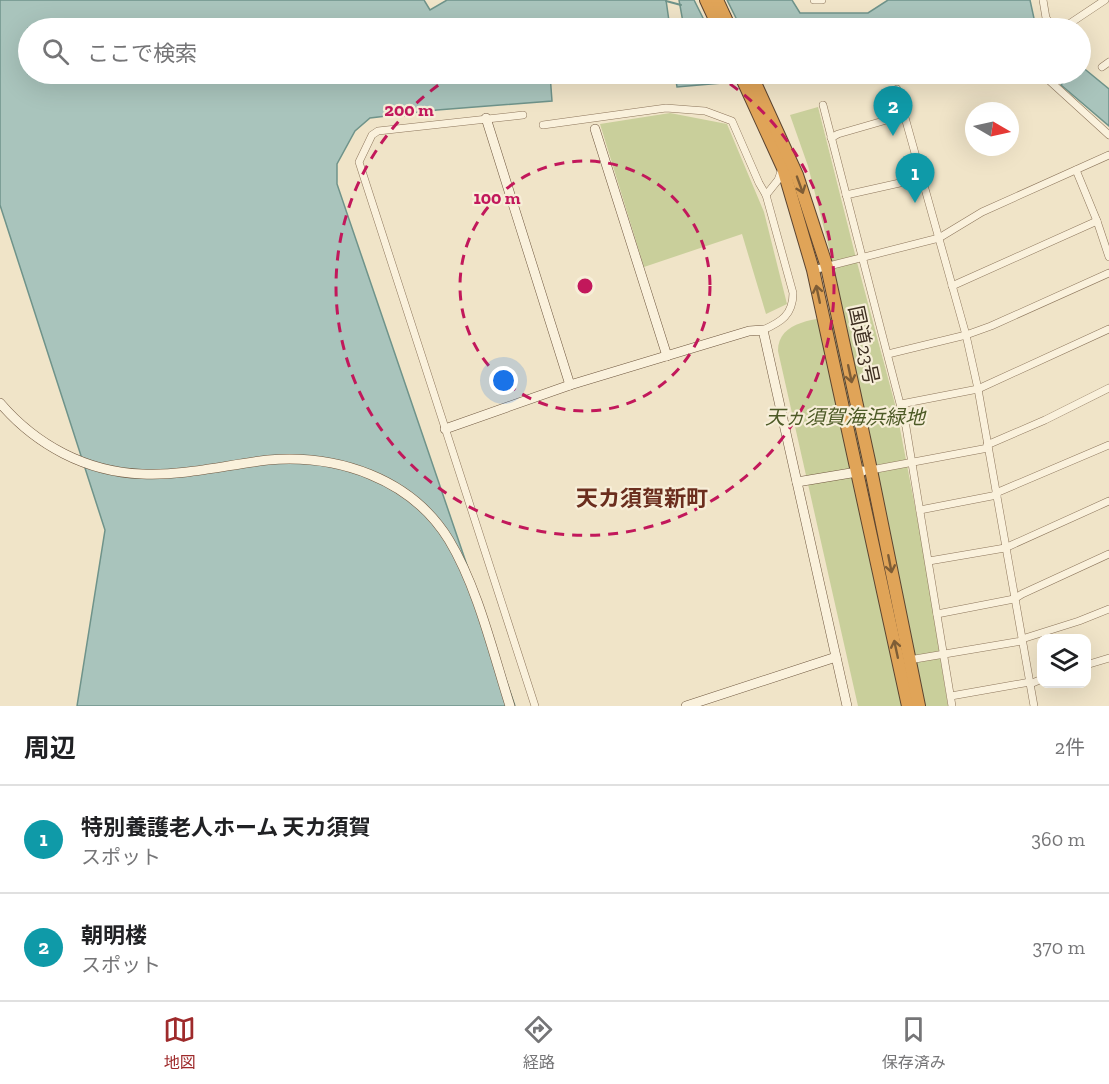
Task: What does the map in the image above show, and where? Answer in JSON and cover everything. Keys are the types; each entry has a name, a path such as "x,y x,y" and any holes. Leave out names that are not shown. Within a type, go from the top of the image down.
{"highway":[{"path":"706,0 714,18"},
{"path":"717,0 725,18"},
{"name":"国道23号","path":"747,84 797,175 826,267 871,470 919,706"},
{"name":"国道23号","path":"753,84 783,168 813,270 908,706"}],"street":[{"path":"814,0 822,0"},
{"path":"1042,0 1046,18"},
{"path":"1079,18 1105,0"},
{"path":"1053,84 1109,135"},
{"path":"897,89 966,335 978,389 1034,706"},
{"path":"823,105 901,404 952,706"},
{"path":"445,429 570,385 749,331 763,330 785,318 793,302 793,293 766,195 732,120 705,111 666,108 543,125"},
{"path":"523,115 378,131 372,135 359,162 535,706"},
{"path":"831,138 904,115"},
{"path":"486,118 570,385"},
{"path":"595,129 667,356"},
{"path":"813,270 939,238 982,212 1109,156"},
{"path":"766,195 783,168"},
{"path":"1076,170 1109,257"},
{"path":"846,195 922,178"},
{"path":"952,286 1097,221"},
{"path":"888,354 966,335 1024,313 1109,273"},
{"path":"901,404 978,389 1109,329"},
{"path":"763,330 847,706"},
{"path":"797,482 871,470 988,446 1109,388"},
{"path":"0,403 26,430 44,443 100,468 120,472 159,474 267,460 316,460 356,468 396,487 435,522 448,538 460,560 510,706"},
{"path":"920,510 997,494 1109,445"},
{"path":"929,561 1005,548 1109,501"},
{"path":"937,614 1014,599 1109,554"},
{"path":"909,660 1022,640 1109,609"},
{"path":"686,706 836,657"},
{"path":"1091,663 1109,658"},
{"path":"951,696 1037,680"}],"green space":[{"name":"天ヵ須賀海浜緑地","path":"818,107 896,408 922,543 948,706 858,706 778,351 780,341 792,327 811,320 842,315 832,272 831,256 808,166 790,115"},
{"path":"670,113 727,124 764,212 787,304 766,314 742,234 644,267 600,124"}],"water":[{"path":"0,0 424,0 430,10 447,0 666,0 669,18 18,18 18,84 551,84 552,101 370,118 355,131 337,164 337,184 515,706 77,706 105,530 0,205"},
{"path":"679,0 694,0 703,18 682,18"},
{"path":"727,0 792,0 800,13 868,13 888,0 1030,0 1034,18 736,18"},
{"path":"1091,74 1109,89 1109,126 1061,85 1091,84"},
{"path":"677,84 711,84 677,87"}],"waterway":[{"path":"666,1 681,5"}],"place":[{"name":"朝明楼","path":"893,136"},
{"name":"特別養護老人ホーム 天カ須賀","path":"915,203"}],"district":[{"name":"天カ須賀新町","path":"642,498"}]}
